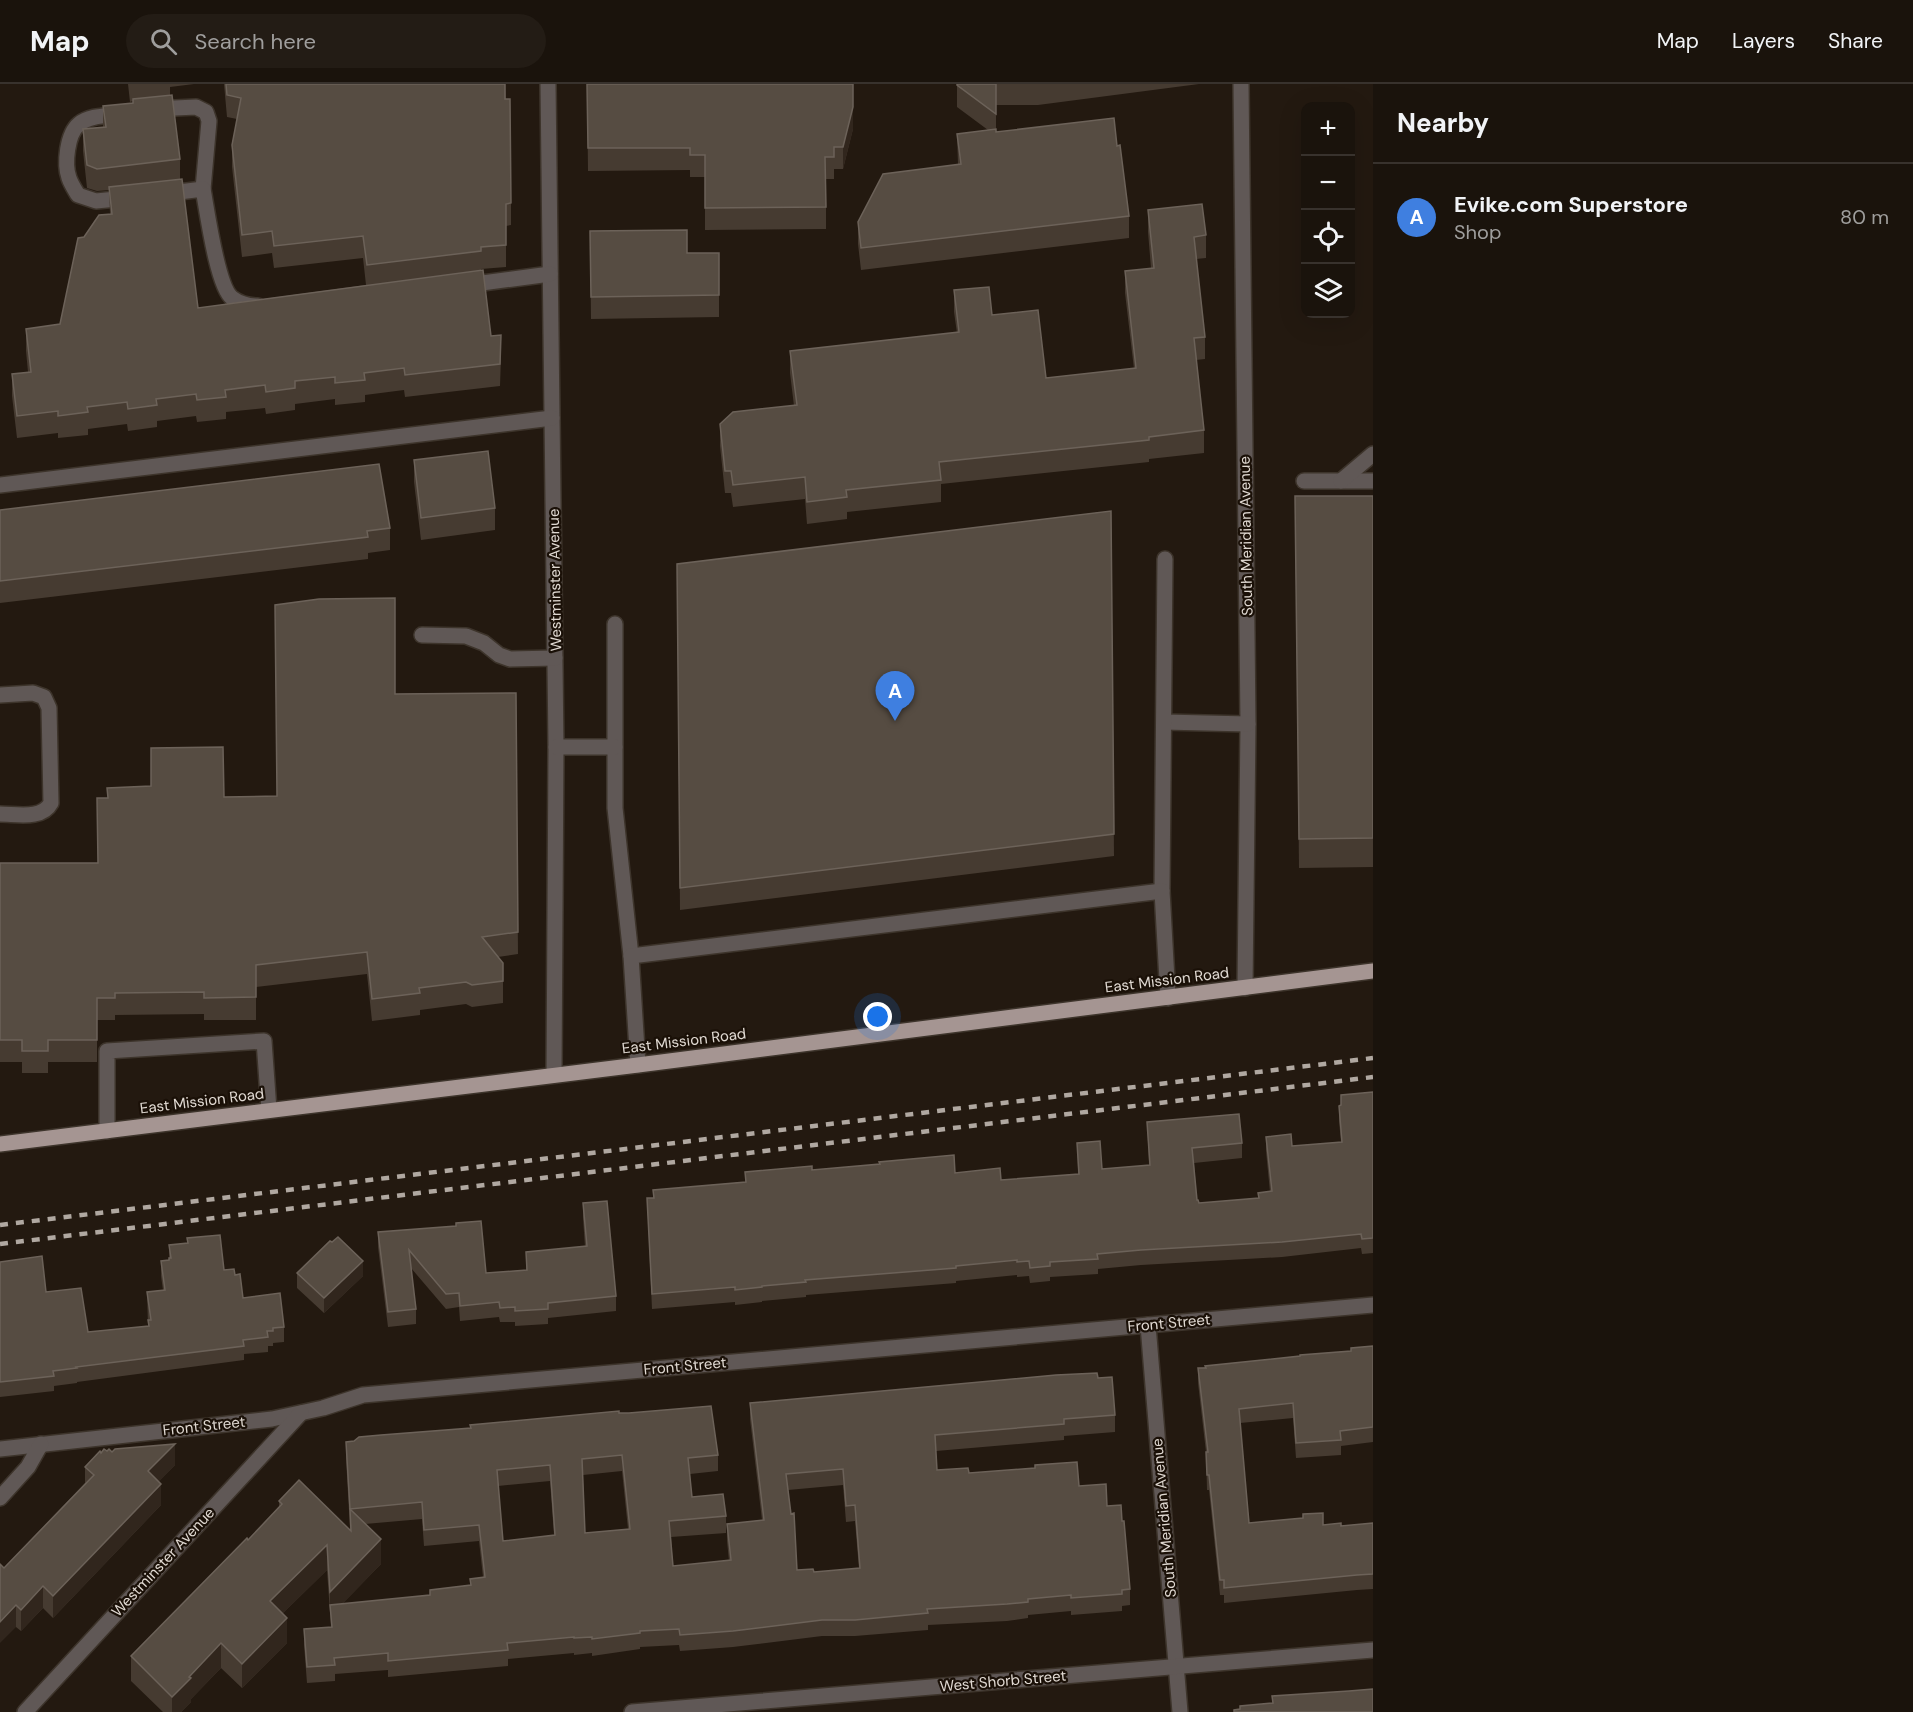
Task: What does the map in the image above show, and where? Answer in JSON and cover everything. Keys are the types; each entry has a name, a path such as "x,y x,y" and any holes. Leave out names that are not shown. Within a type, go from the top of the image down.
{"main road":[{"name":"East Mission Road","path":"0,1144 1373,971"}],"street":[{"name":"Westminster Avenue","path":"548,84 556,747 554,1076"},
{"name":"South Meridian Avenue","path":"1241,84 1248,724 1245,988"},
{"path":"203,189 96,201 78,195 68,176 68,140 80,123 92,118 172,107 196,107 206,112 209,121 203,189 221,281 230,297 248,306 270,305"},
{"path":"453,287 550,274"},
{"path":"0,485 552,418"},
{"path":"1341,481 1373,454"},
{"path":"1304,481 1373,481"},
{"path":"1165,559 1162,891 1168,998"},
{"path":"615,624 615,808 631,956 638,1065"},
{"path":"422,635 466,636 484,643 510,659 555,658"},
{"path":"0,695 33,693 44,697 49,708 51,803 47,810 37,814 0,814"},
{"path":"1164,722 1248,724"},
{"path":"556,747 615,747"},
{"path":"631,956 1162,891"},
{"path":"106,1131 107,1052 264,1041 269,1110"},
{"name":"Front Street","path":"0,1449 272,1419 323,1408 363,1395 1373,1305"},
{"name":"South Meridian Avenue","path":"1148,1325 1180,1712"},
{"name":"Westminster Avenue","path":"25,1712 301,1413"},
{"path":"0,1497 28,1467 41,1444"},
{"name":"West Shorb Street","path":"632,1712 1373,1650"}],"building":[{"path":"226,84 505,84 505,99 510,99 511,203 506,204 506,245 481,247 481,251 367,265 363,236 274,246 272,231 242,235 232,145 241,98 227,95"},
{"path":"587,84 853,84 853,107 843,147 834,147 834,157 825,157 826,207 705,208 705,155 690,155 690,148 588,148"},
{"path":"996,84 996,114 957,85"},
{"path":"172,95 180,159 97,169 87,165 83,129 106,127 103,106 133,103 133,99"},
{"path":"1114,118 1117,146 1120,145 1129,216 861,248 858,222 883,174 961,164 957,134 996,129 996,132"},
{"path":"182,179 198,308 483,270 491,336 501,335 500,364 405,375 404,368 364,373 365,380 335,383 335,377 295,381 295,388 266,392 265,385 225,390 226,397 197,400 196,394 156,399 157,405 128,409 127,402 87,407 88,412 58,416 58,411 17,416 12,374 31,372 26,329 60,324 78,238 84,237 99,215 112,214 109,187"},
{"path":"1202,204 1206,235 1194,237 1205,337 1194,338 1204,430 1149,437 1149,440 939,462 941,480 846,490 847,497 807,502 805,477 733,485 731,471 725,471 720,424 733,412 797,405 790,351 959,332 954,290 989,287 992,315 1038,310 1046,378 1136,368 1125,271 1154,268 1148,210"},
{"path":"687,230 687,253 719,253 719,295 591,297 590,231"},
{"path":"488,451 495,508 421,518 414,460"},
{"path":"379,464 390,528 367,531 368,537 0,581 0,510"},
{"path":"1295,496 1373,496 1373,838 1299,839"},
{"path":"1111,511 1114,834 680,888 677,564"},
{"path":"395,598 395,694 516,693 518,932 482,937 503,963 503,981 472,985 466,982 419,988 420,993 372,999 367,952 256,965 256,997 204,998 204,992 115,993 115,998 97,998 97,1040 48,1040 48,1051 22,1051 22,1040 0,1040 0,863 98,863 97,798 108,798 107,788 151,786 151,748 223,747 224,797 277,796 275,605 319,599"},
{"path":"1373,1092 1373,1238 1362,1239 1361,1234 1282,1242 1141,1250 1097,1254 1098,1259 1050,1262 1050,1266 1030,1268 1029,1261 1017,1262 1017,1260 956,1266 956,1268 805,1280 806,1282 735,1290 735,1287 652,1294 647,1198 654,1198 653,1190 746,1182 745,1172 812,1166 812,1170 954,1155 955,1173 1000,1168 1001,1180 1079,1174 1077,1143 1100,1141 1102,1169 1150,1165 1147,1122 1239,1114 1242,1143 1192,1148 1197,1200 1199,1203 1259,1198 1258,1193 1272,1191 1266,1137 1291,1134 1292,1146 1342,1142 1339,1106 1341,1095"},
{"path":"607,1201 616,1296 548,1303 548,1309 515,1311 515,1307 500,1308 499,1302 460,1306 459,1293 446,1294 409,1250 416,1309 388,1312 378,1232 456,1226 456,1223 481,1221 486,1273 527,1270 526,1252 587,1246 583,1203"},
{"path":"220,1235 224,1270 234,1269 235,1275 240,1274 243,1298 280,1293 284,1327 267,1331 268,1337 243,1340 244,1346 76,1367 53,1371 54,1376 0,1382 0,1262 42,1256 46,1292 81,1288 88,1332 149,1326 148,1320 151,1320 147,1292 165,1290 161,1261 171,1258 169,1245 188,1243 187,1238"},
{"path":"338,1237 363,1261 324,1298 297,1273 330,1241"},
{"path":"1373,1346 1373,1427 1340,1431 1341,1440 1296,1443 1293,1403 1239,1409 1249,1523 1303,1518 1303,1514 1323,1513 1323,1525 1373,1523 1373,1574 1224,1588 1224,1580 1220,1580 1209,1475 1207,1475 1206,1452 1208,1452 1198,1368 1351,1351 1351,1348"},
{"path":"1097,1373 1098,1378 1112,1377 1115,1415 1064,1419 1064,1424 935,1435 937,1470 968,1468 969,1473 1077,1462 1079,1486 1106,1484 1107,1506 1121,1505 1130,1589 1122,1590 1122,1594 1028,1599 1028,1602 927,1609 928,1613 855,1620 822,1620 733,1631 680,1635 679,1629 640,1631 640,1633 592,1639 592,1637 574,1637 507,1643 508,1650 388,1661 388,1653 334,1658 335,1665 307,1667 304,1629 332,1627 330,1605 430,1595 430,1590 471,1585 470,1579 485,1577 479,1525 424,1530 422,1502 350,1509 346,1442 354,1441 359,1437 471,1428 470,1425 619,1411 619,1413 629,1413 711,1406 718,1455 688,1458 692,1497 723,1494 726,1516 669,1521 673,1566 731,1560 727,1524 764,1520 750,1403","holes":["622,1455 630,1529 585,1533 582,1459","550,1465 555,1535 503,1541 497,1470","843,1469 846,1506 855,1505 860,1568 814,1572 813,1569 797,1570 794,1513 791,1514 786,1474"]},
{"path":"175,1444 148,1471 161,1484 53,1596 43,1586 21,1610 16,1605 0,1622 0,1564 4,1568 94,1475 85,1467 100,1451 101,1453 104,1449 107,1451 109,1449 112,1452 115,1449"},
{"path":"299,1480 351,1531 350,1509 381,1539 330,1592 327,1545 270,1601 287,1618 242,1664 221,1643 172,1697 131,1656 247,1538 248,1540 282,1504 279,1501"},
{"path":"1373,1689 1373,1712 1234,1712 1240,1709 1240,1706 1273,1703 1272,1696"}],"railway":[{"path":"0,1225 1373,1058"},
{"path":"0,1244 1373,1077"}],"place":[{"name":"Evike.com Superstore","path":"895,721"}]}
